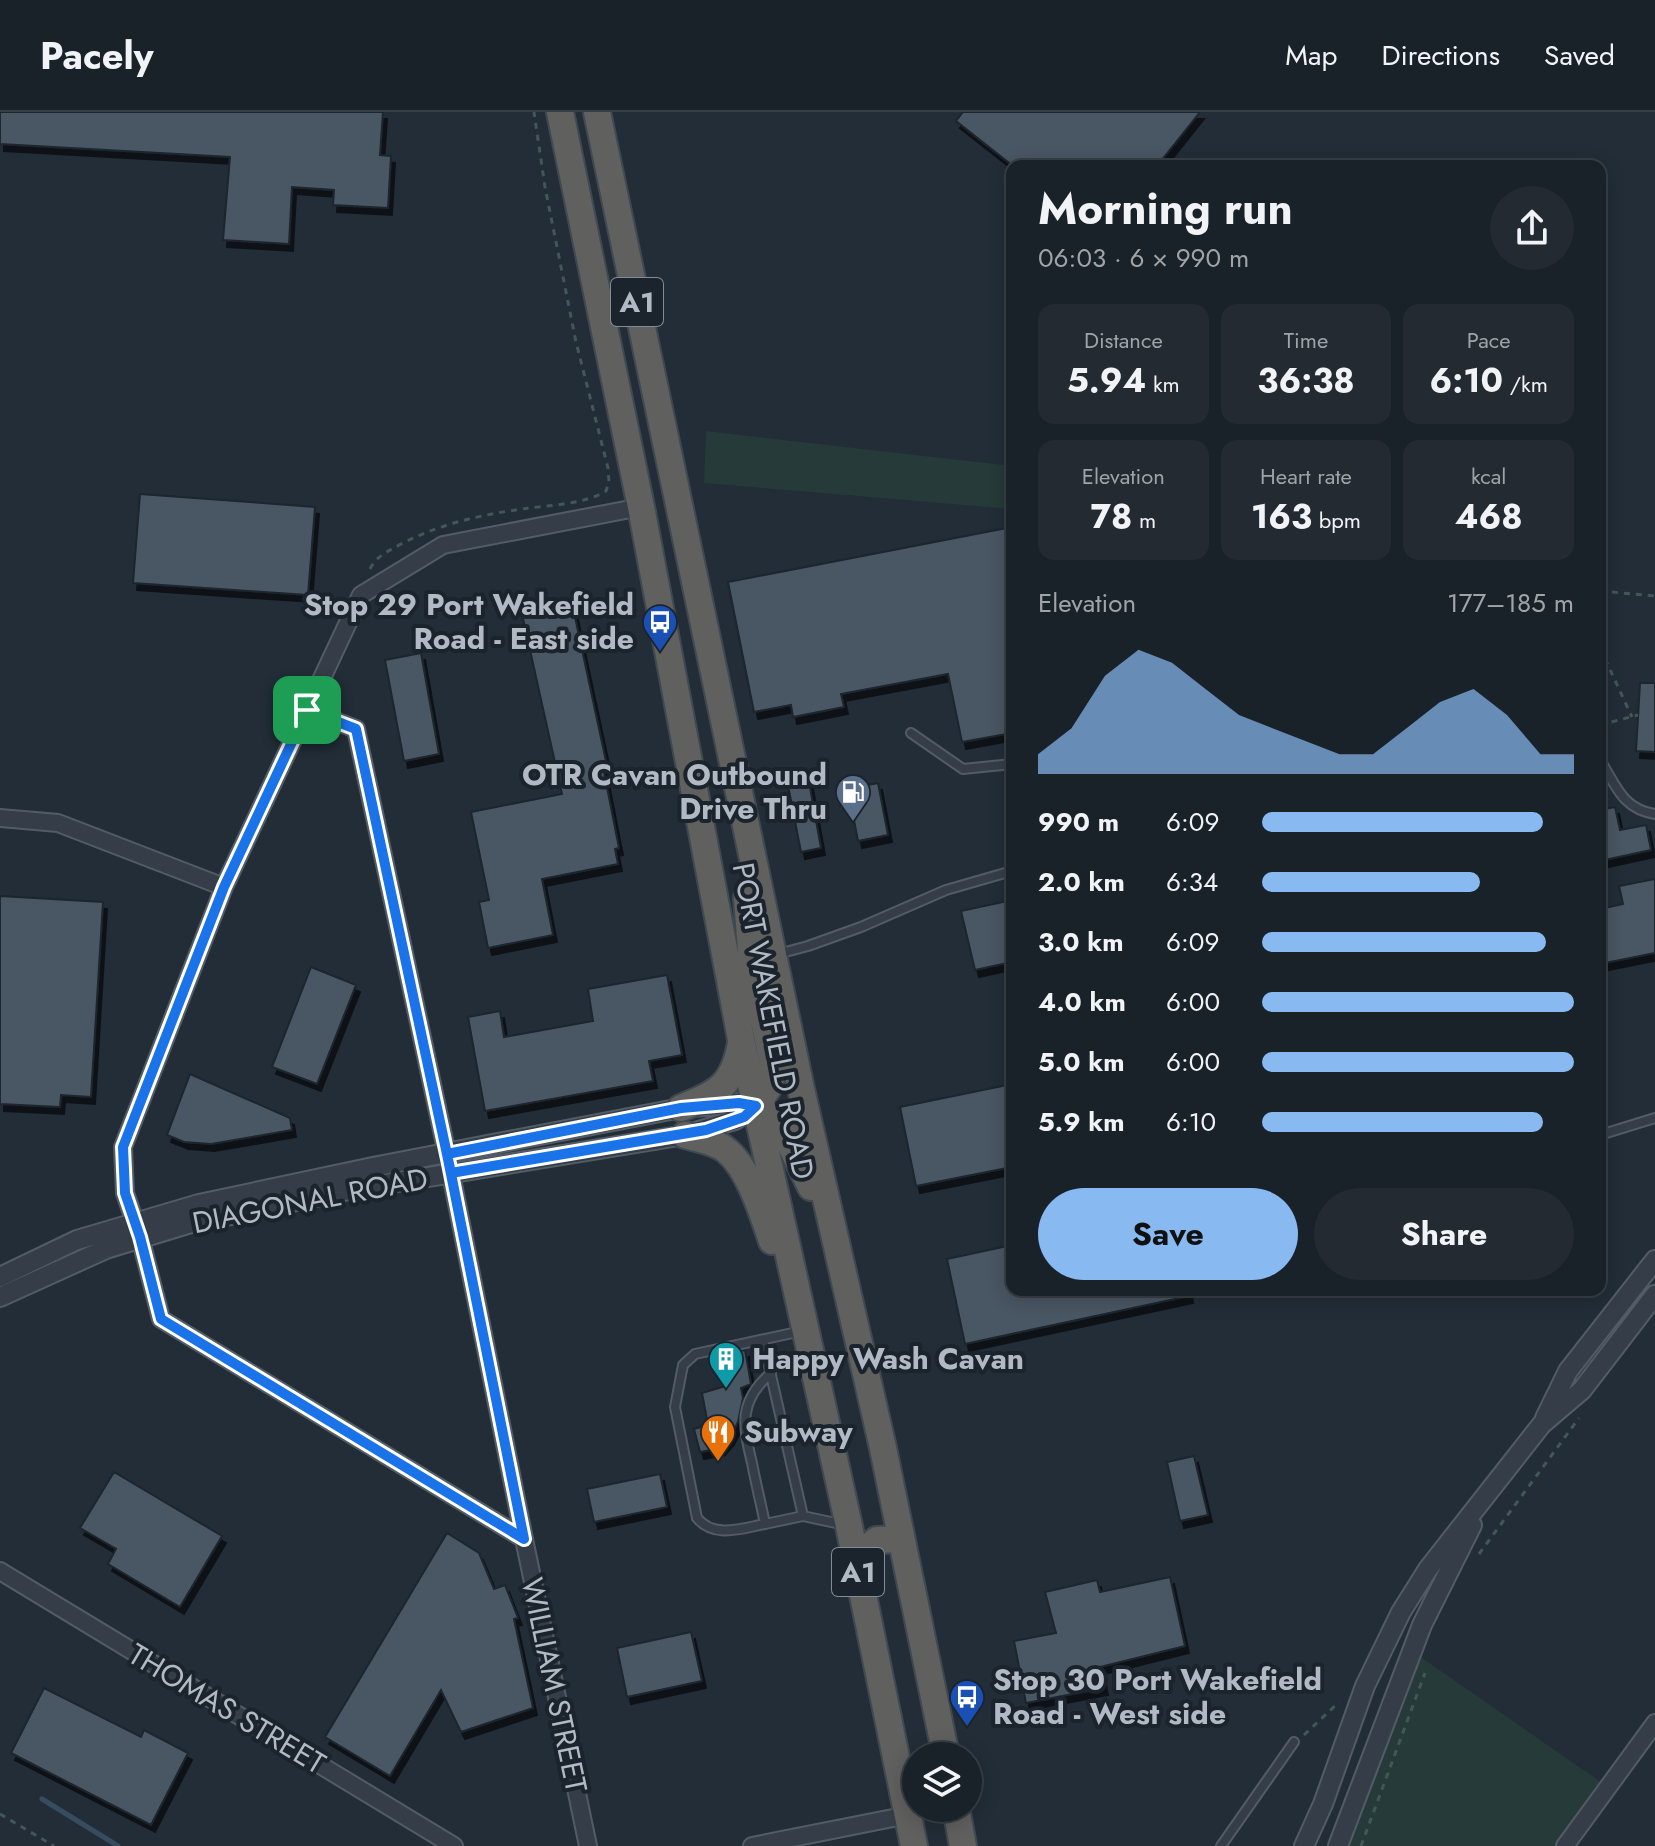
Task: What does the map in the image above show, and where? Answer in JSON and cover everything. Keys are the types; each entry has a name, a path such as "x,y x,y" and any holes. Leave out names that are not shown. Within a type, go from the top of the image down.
{"highway":[{"name":"PORT WAKEFIELD ROAD","path":"560,112 641,507 741,1039 865,1605 902,1755"},
{"name":"PORT WAKEFIELD ROAD","path":"598,120 942,1742"},
{"path":"582,220 594,214 598,120"},
{"path":"741,802 752,963 773,1063 770,1085 756,1106 780,1123 798,1156 834,1240"},
{"path":"681,1108 721,1089 737,1065 741,1039"},
{"path":"685,1135 725,1149 744,1174 757,1200 806,1330"},
{"path":"865,1605 870,1546 877,1540 901,1539"},
{"name":"PORT WAKEFIELD ROAD","path":"914,1846 915,1822"},
{"path":"959,1822 963,1846"}],"street":[{"path":"524,1539 161,1319 125,1193 123,1147 224,887 361,595 443,545 641,507"},
{"name":"WILLIAM STREET","path":"307,710 356,729 449,1164 588,1846"},
{"path":"0,818 58,823 224,887"},
{"name":"DIAGONAL ROAD","path":"0,1277 77,1240 258,1209 681,1108 739,1103 756,1106"},
{"name":"DIAGONAL ROAD","path":"449,1164 685,1135 744,1117 756,1106"},
{"name":"DIAGONAL ROAD","path":"0,1297 137,1229"},
{"path":"1304,1846 1323,1804 1365,1686 1401,1612 1428,1569 1542,1424 1568,1371 1655,1260"},
{"path":"1542,1424 1582,1390 1655,1295"},
{"path":"1338,1846 1422,1625 1463,1547 1481,1504"},
{"name":"THOMAS STREET","path":"0,1571 454,1846"},
{"path":"1565,1846 1655,1723"},
{"path":"752,1846 902,1815"}],"lane":[{"path":"911,733 963,769 1006,765"},
{"path":"1606,769 1629,805 1655,814"},
{"path":"773,955 861,927 946,890 1006,873"},
{"path":"1606,1133 1655,1118"},
{"path":"806,1330 695,1354 683,1365 675,1407 696,1513 700,1522 715,1530 725,1531 803,1516 849,1526"},
{"path":"763,1340 803,1516"},
{"path":"765,1524 744,1428 750,1399 771,1373"},
{"path":"1221,1846 1294,1742"}],"path":[{"path":"361,595 376,558 442,525 583,499 606,491 608,468 576,342 545,187 534,112"},
{"path":"1606,592 1655,596"},
{"path":"1606,661 1632,717"},
{"path":"1606,724 1638,715"},
{"path":"1476,1560 1578,1419"},
{"path":"1361,1846 1427,1665"},
{"path":"1294,1742 1345,1697"},
{"path":"0,1814 54,1846"}],"green space":[{"path":"706,431 1006,465 1006,508 704,483"},
{"path":"1412,1651 1608,1787 1565,1846 1338,1846"}],"building":[{"path":"0,112 383,112 380,155 391,156 388,208 333,205 334,190 292,187 289,244 223,240 230,157 0,144"},
{"path":"963,112 1200,112 1162,160 1006,160 956,121"},
{"path":"140,494 315,507 308,595 133,583"},
{"path":"1006,528 1006,734 962,742 948,674 841,694 844,707 793,717 791,705 754,712 728,582"},
{"path":"572,603 607,766 603,767 619,848 615,849 618,864 542,879 553,935 488,948 479,902 489,900 471,812 562,794 522,614"},
{"path":"421,653 439,754 404,761 385,660"},
{"path":"1640,683 1655,683 1655,752 1636,751"},
{"path":"807,771 821,848 801,852 786,775"},
{"path":"878,783 888,835 858,841 848,789"},
{"path":"1615,807 1620,830 1646,825 1651,850 1606,860 1606,809"},
{"path":"1655,879 1655,953 1606,963 1606,908 1623,904 1619,886"},
{"path":"0,896 103,902 91,1097 61,1095 60,1107 0,1104"},
{"path":"1006,901 1006,963 975,970 961,911"},
{"path":"311,967 356,985 317,1084 272,1067"},
{"path":"667,975 682,1055 649,1061 653,1081 485,1111 468,1017 500,1011 504,1037 593,1021 588,989"},
{"path":"190,1074 290,1118 292,1130 211,1144 184,1142 167,1135"},
{"path":"1006,1085 1006,1168 916,1186 900,1107"},
{"path":"1006,1246 1006,1296 1189,1296 965,1344 947,1259"},
{"name":"Happy Wash Cavan","path":"745,1350 751,1384 741,1388 743,1398 738,1422 721,1448 700,1452 694,1429 708,1425 702,1393 729,1385 723,1355"},
{"path":"1194,1456 1208,1515 1180,1521 1167,1462"},
{"path":"114,1472 222,1536 180,1607 108,1564 116,1549 80,1528"},
{"path":"660,1474 667,1507 594,1522 587,1489"},
{"path":"447,1533 479,1553 494,1589 505,1585 518,1618 514,1619 533,1708 461,1732 441,1690 390,1776 325,1737"},
{"path":"1170,1577 1185,1646 1100,1667 1104,1688 1026,1703 1014,1641 1056,1633 1045,1592 1097,1580 1100,1592"},
{"path":"691,1632 702,1681 627,1697 617,1648"},
{"path":"44,1688 141,1737 144,1730 188,1753 151,1825 11,1753"}],"waterway":[{"path":"42,1799 118,1846"}],"place":[{"name":"Stop 29 Port Wakefield Road - East side","path":"660,653"},
{"name":"OTR Cavan Outbound Drive Thru","path":"853,823"},
{"name":"Happy Wash Cavan","path":"726,1390"},
{"name":"Subway","path":"718,1463"},
{"name":"Stop 30 Port Wakefield Road - West side","path":"967,1728"}],"route":[{"path":"307,710 224,887 123,1147 125,1193 161,1319 524,1539 488,1362 451,1173 447,1154 681,1108 739,1103 756,1106 744,1117 685,1135 451,1173 356,729 307,710"}]}
